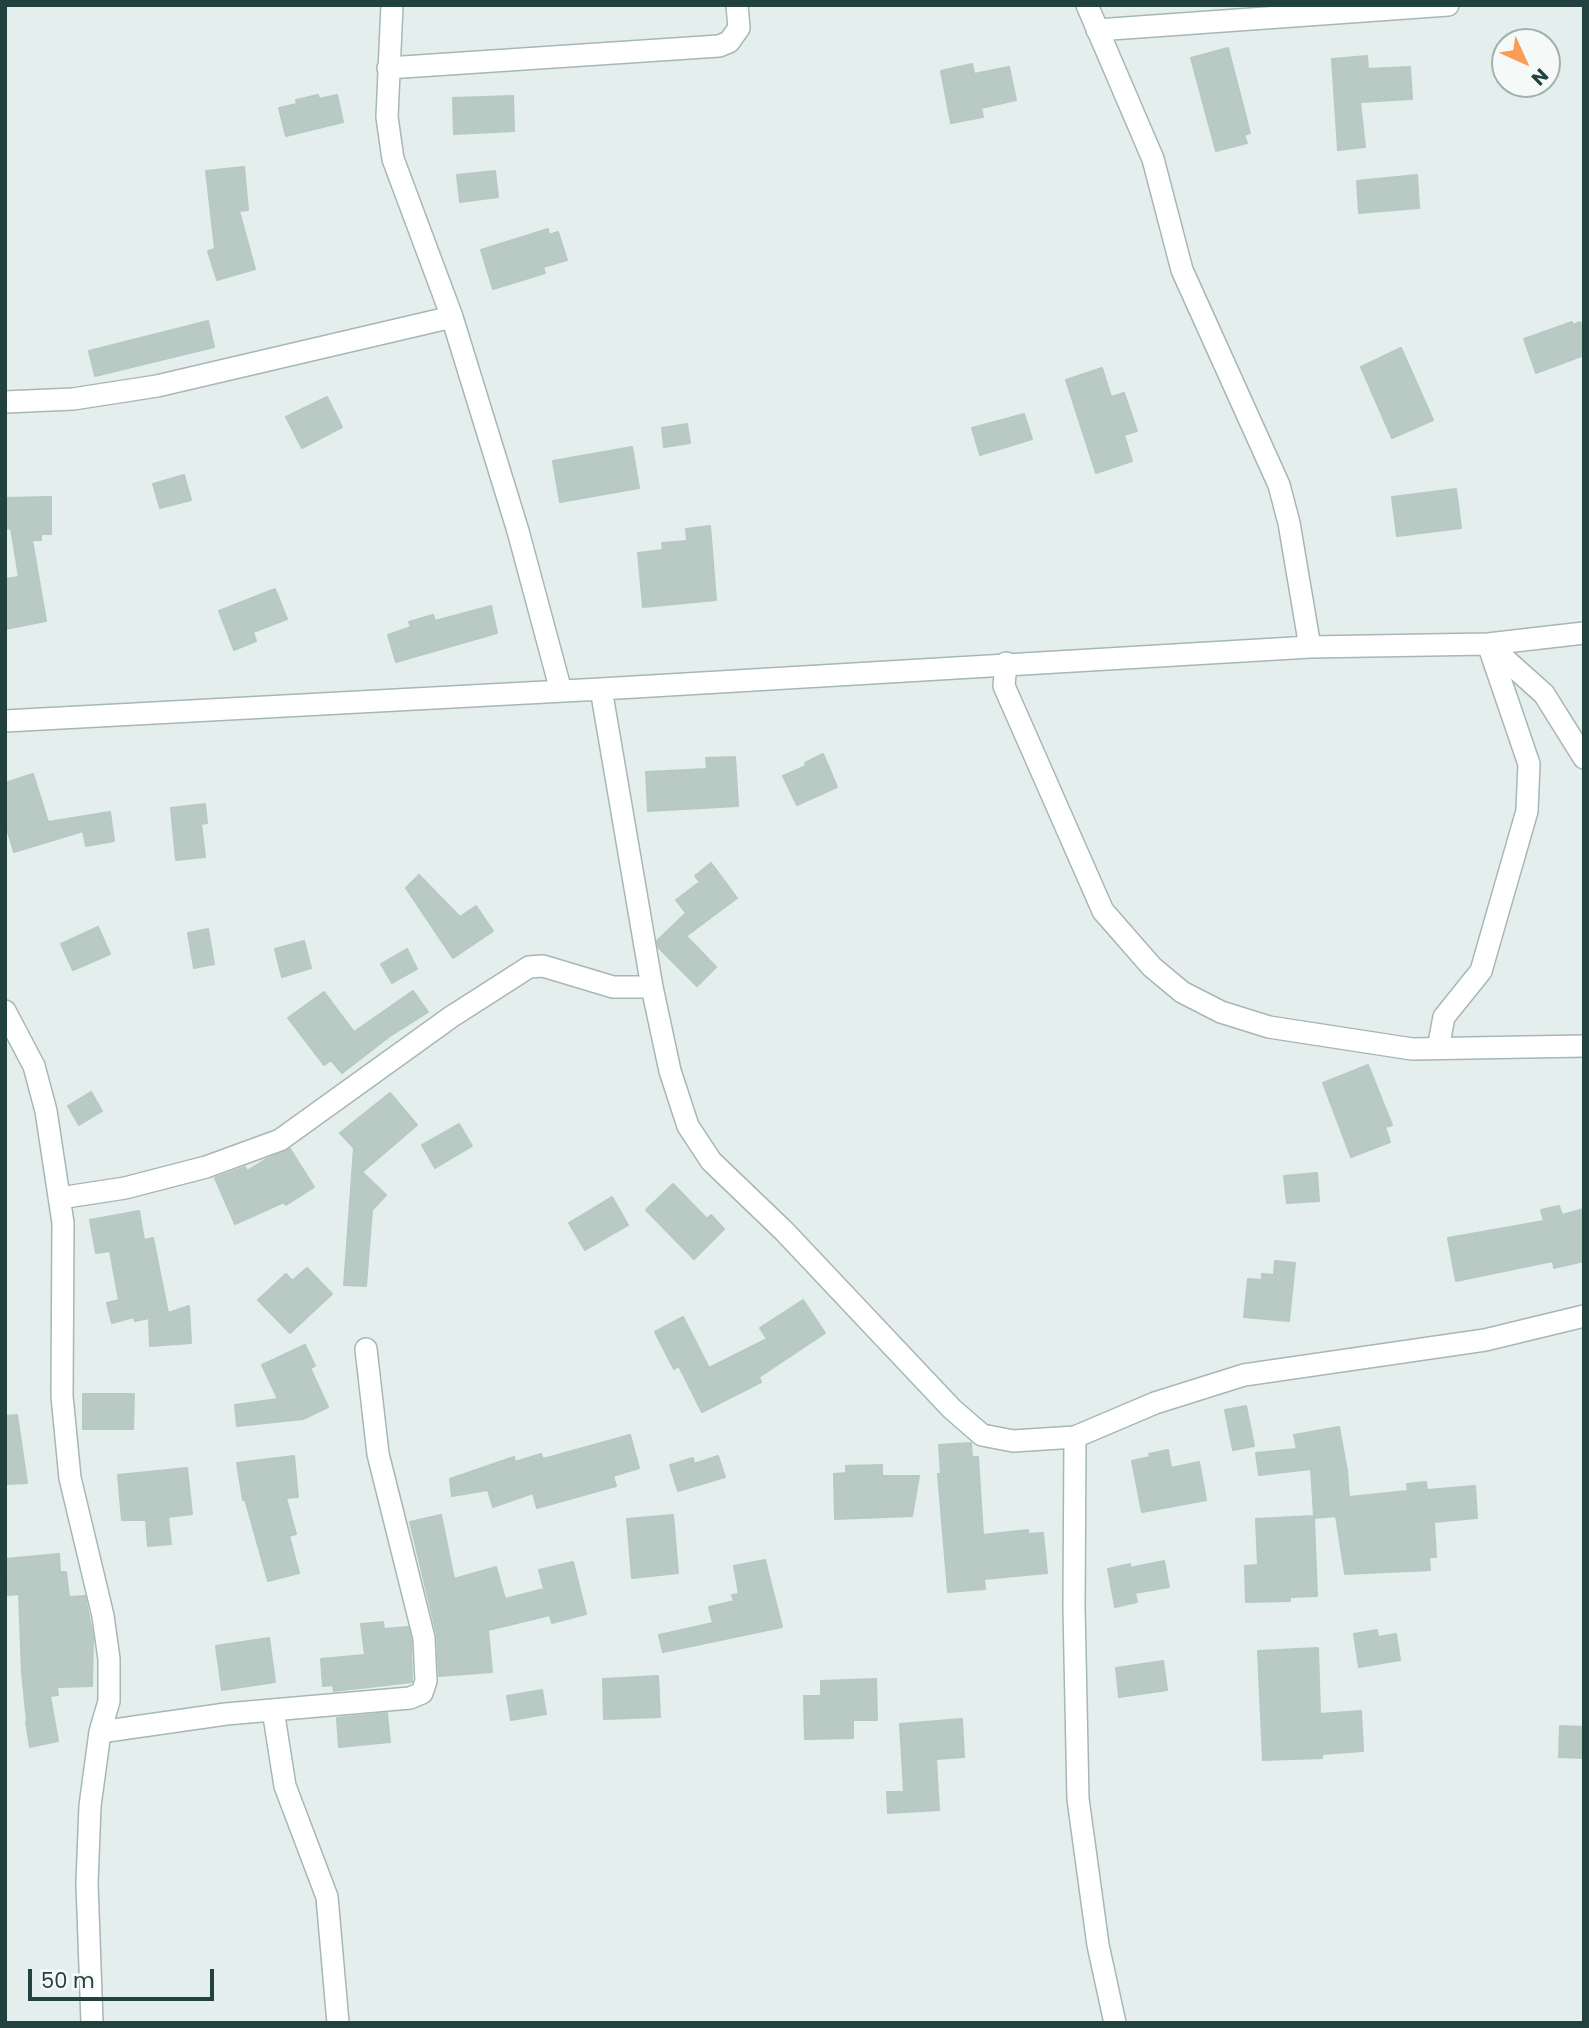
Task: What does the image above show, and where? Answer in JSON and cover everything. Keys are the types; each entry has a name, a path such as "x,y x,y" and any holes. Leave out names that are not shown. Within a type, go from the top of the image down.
{"street":[{"path":"392,5 387,117 393,159 452,317 518,531 561,691"},
{"path":"388,68 719,46 729,42 739,28 737,5"},
{"path":"1087,5 1153,159 1182,270 1279,485 1289,523 1310,647"},
{"path":"1097,30 1439,6"},
{"path":"5,402 73,399 157,386 452,317"},
{"path":"5,721 1310,647 1488,644 1584,632"},
{"path":"1488,644 1544,694 1584,758"},
{"path":"1438,1048 1444,1017 1481,971 1527,811 1529,764 1488,644"},
{"path":"1006,663 1004,686 1103,911 1152,967 1182,992 1221,1012 1269,1027 1412,1049 1584,1046"},
{"path":"601,689 652,987 670,1071 688,1126 711,1161 811,1258 952,1409 982,1434 1013,1441 1075,1437 1155,1403 1244,1375 1485,1340 1584,1316"},
{"path":"60,1198 125,1188 179,1174 280,1140 451,1017 529,967 543,967 613,987 652,987"},
{"path":"5,1011 34,1066 46,1111 60,1198 63,1223 62,1396 70,1478 103,1616 109,1659 109,1701 100,1732 90,1806 88,1883 92,2023"},
{"path":"100,1732 226,1714 410,1698 422,1692 426,1681 424,1638 378,1454 366,1349"},
{"path":"1075,1437 1073,1608 1078,1799 1098,1945 1115,2023"},
{"path":"273,1710 285,1786 327,1897 338,2023"}],"building":[{"path":"1228,48 1250,133 1244,135 1247,143 1216,151 1191,58"},
{"path":"1367,56 1368,69 1410,67 1412,99 1360,102 1365,147 1338,150 1332,59"},
{"path":"972,64 974,74 1009,67 1016,100 981,108 983,117 951,123 941,71"},
{"path":"318,95 319,99 337,95 343,122 286,136 279,108 297,104 296,100"},
{"path":"513,96 514,131 454,134 453,98"},
{"path":"244,167 248,210 239,211 255,269 217,280 208,251 215,249 206,171"},
{"path":"495,171 498,197 460,202 457,175"},
{"path":"1417,175 1419,208 1359,213 1357,181"},
{"path":"548,229 549,235 558,232 567,260 543,267 545,273 493,289 481,250"},
{"path":"208,321 214,347 95,376 89,351"},
{"path":"1572,322 1573,325 1580,322 1584,333 1584,355 1536,373 1524,339"},
{"path":"1401,348 1433,420 1392,438 1361,367"},
{"path":"1102,368 1111,397 1124,393 1137,431 1124,435 1132,461 1096,473 1066,380"},
{"path":"327,397 342,427 302,448 286,417"},
{"path":"1024,414 1032,439 980,455 972,428"},
{"path":"687,424 690,443 664,447 662,428"},
{"path":"632,447 639,488 560,502 553,461"},
{"path":"184,475 191,500 160,508 153,484"},
{"path":"1456,489 1461,528 1397,536 1392,497"},
{"path":"51,497 51,534 41,534 41,540 32,540 46,621 5,629 5,579 19,577 11,528 5,529 5,498"},
{"path":"710,526 716,600 643,607 638,553 663,550 662,543 687,541 686,529"},
{"path":"275,589 287,619 253,632 256,641 234,650 219,611"},
{"path":"491,606 497,633 396,662 388,635 411,627 409,622 433,615 435,621"},
{"path":"823,754 837,787 797,805 783,776 806,766 805,763"},
{"path":"735,757 738,806 648,811 646,772 707,769 706,758"},
{"path":"33,774 48,822 110,812 114,841 86,846 83,831 14,852 5,822 5,783"},
{"path":"205,804 207,823 201,824 205,857 176,860 171,808"},
{"path":"711,863 737,898 686,936 716,967 697,986 658,947 657,941 686,913 676,900 700,882 695,876"},
{"path":"419,875 460,917 476,906 493,931 453,958 406,888"},
{"path":"98,927 110,954 73,970 61,944"},
{"path":"208,929 214,964 194,968 188,933"},
{"path":"304,941 311,968 282,977 275,949"},
{"path":"407,949 417,969 392,983 381,964"},
{"path":"413,991 428,1012 390,1036 342,1073 331,1060 324,1065 288,1018 324,992 354,1032"},
{"path":"1368,1065 1392,1125 1385,1127 1390,1142 1351,1157 1323,1083"},
{"path":"91,1092 102,1111 79,1125 68,1106"},
{"path":"390,1093 417,1125 362,1172 386,1195 372,1210 366,1286 344,1285 354,1148 340,1133"},
{"path":"459,1124 472,1146 435,1168 422,1145"},
{"path":"290,1149 314,1187 286,1205 284,1202 235,1224 215,1178 245,1167 247,1171"},
{"path":"1317,1173 1319,1201 1287,1203 1284,1176"},
{"path":"673,1184 707,1219 711,1215 724,1229 694,1259 646,1210"},
{"path":"612,1197 628,1225 585,1250 569,1223"},
{"path":"1559,1206 1562,1215 1584,1209 1584,1261 1554,1268 1553,1261 1456,1281 1448,1238 1544,1221 1541,1210"},
{"path":"139,1211 144,1240 153,1238 168,1313 189,1306 191,1343 150,1346 149,1318 135,1321 134,1317 112,1323 107,1303 119,1300 110,1251 96,1253 90,1220"},
{"path":"1275,1261 1295,1263 1289,1321 1244,1317 1248,1279 1262,1280 1262,1274 1274,1275"},
{"path":"307,1268 332,1294 290,1333 258,1300 286,1274 292,1281"},
{"path":"803,1300 825,1333 759,1377 761,1382 702,1412 679,1366 674,1369 655,1332 683,1317 709,1368 767,1339 760,1328"},
{"path":"305,1345 315,1366 310,1368 328,1407 303,1419 237,1426 235,1405 278,1399 262,1365"},
{"path":"83,1394 134,1394 133,1429 83,1429"},
{"path":"1246,1406 1254,1446 1233,1450 1225,1410"},
{"path":"17,1415 27,1483 6,1484 5,1416"},
{"path":"1339,1427 1349,1497 1408,1491 1407,1484 1426,1482 1427,1490 1475,1486 1477,1518 1434,1522 1436,1557 1429,1557 1430,1570 1345,1574 1336,1516 1314,1518 1317,1596 1290,1597 1290,1601 1246,1602 1245,1566 1258,1565 1256,1519 1314,1516 1311,1469 1259,1475 1256,1453 1297,1449 1294,1435"},
{"path":"630,1435 639,1468 613,1476 616,1486 537,1508 533,1493 493,1507 488,1490 452,1496 450,1479 514,1457 515,1462 541,1454 543,1459"},
{"path":"971,1443 972,1457 978,1457 983,1535 1028,1530 1028,1534 1043,1533 1047,1573 984,1579 985,1589 948,1592 938,1474 941,1474 939,1445"},
{"path":"1168,1450 1171,1468 1199,1462 1206,1500 1142,1512 1132,1461"},
{"path":"294,1456 298,1497 286,1498 296,1534 289,1536 299,1573 268,1581 245,1499 243,1500 237,1463"},
{"path":"718,1456 725,1477 678,1491 670,1465 693,1458 694,1464"},
{"path":"882,1465 882,1476 919,1476 912,1516 835,1519 834,1474 846,1473 846,1466"},
{"path":"187,1468 192,1514 168,1517 171,1544 148,1546 146,1520 122,1520 118,1475"},
{"path":"441,1515 454,1579 496,1567 505,1599 544,1589 539,1570 573,1562 586,1614 552,1623 550,1615 488,1630 492,1672 439,1676 437,1635 410,1522"},
{"path":"673,1515 678,1573 632,1578 627,1519"},
{"path":"59,1554 60,1572 66,1572 69,1597 85,1596 93,1637 92,1686 57,1687 58,1695 50,1696 58,1741 30,1747 22,1673 19,1594 8,1595 5,1559"},
{"path":"765,1560 782,1627 663,1652 659,1635 713,1623 709,1607 734,1601 732,1595 739,1594 734,1566"},
{"path":"1164,1561 1169,1587 1135,1593 1137,1602 1115,1607 1108,1569 1130,1564 1130,1568"},
{"path":"383,1622 384,1629 408,1627 412,1682 334,1691 333,1685 323,1686 321,1659 365,1655 361,1624"},
{"path":"1377,1630 1378,1637 1396,1634 1400,1660 1359,1667 1354,1634"},
{"path":"269,1638 275,1682 222,1690 216,1646"},
{"path":"1318,1648 1320,1714 1361,1711 1363,1751 1322,1754 1322,1758 1263,1760 1258,1651"},
{"path":"1163,1661 1167,1690 1119,1697 1116,1668"},
{"path":"658,1676 660,1717 604,1719 603,1679"},
{"path":"876,1679 877,1720 853,1720 853,1738 805,1739 804,1696 821,1696 821,1681"},
{"path":"542,1690 546,1714 511,1720 507,1696"},
{"path":"387,1713 390,1742 339,1747 337,1718"},
{"path":"962,1719 964,1757 936,1759 939,1810 888,1813 887,1792 904,1792 900,1724"},
{"path":"1560,1726 1584,1727 1584,1758 1559,1757"}]}
